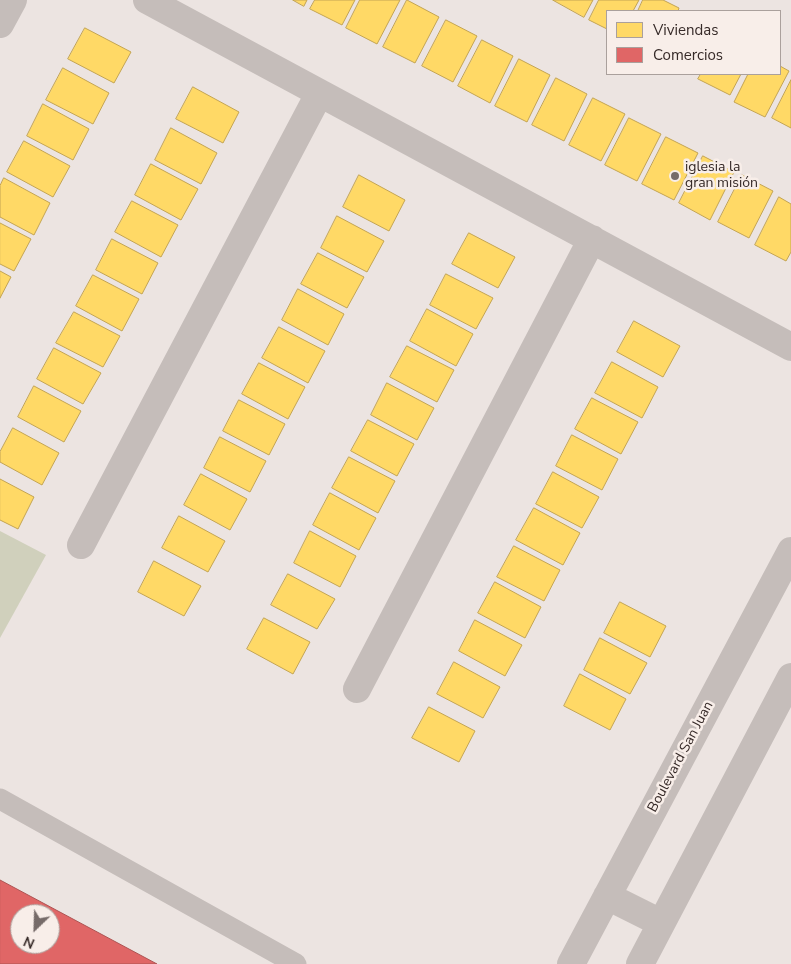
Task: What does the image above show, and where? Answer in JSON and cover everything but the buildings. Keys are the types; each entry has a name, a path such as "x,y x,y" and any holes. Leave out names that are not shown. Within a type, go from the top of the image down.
{"street":[{"path":"0,24 13,0"},
{"path":"147,0 791,347"},
{"path":"81,545 319,94"},
{"path":"356,689 592,239"},
{"name":"Boulevard San Juan","path":"570,964 791,551"},
{"path":"640,964 791,677"},
{"path":"607,896 661,923"}],"lane":[{"path":"0,799 296,964"}],"green space":[{"path":"0,531 46,555 0,638"}],"place":[{"name":"iglesia la gran misión","path":"675,176"}]}
